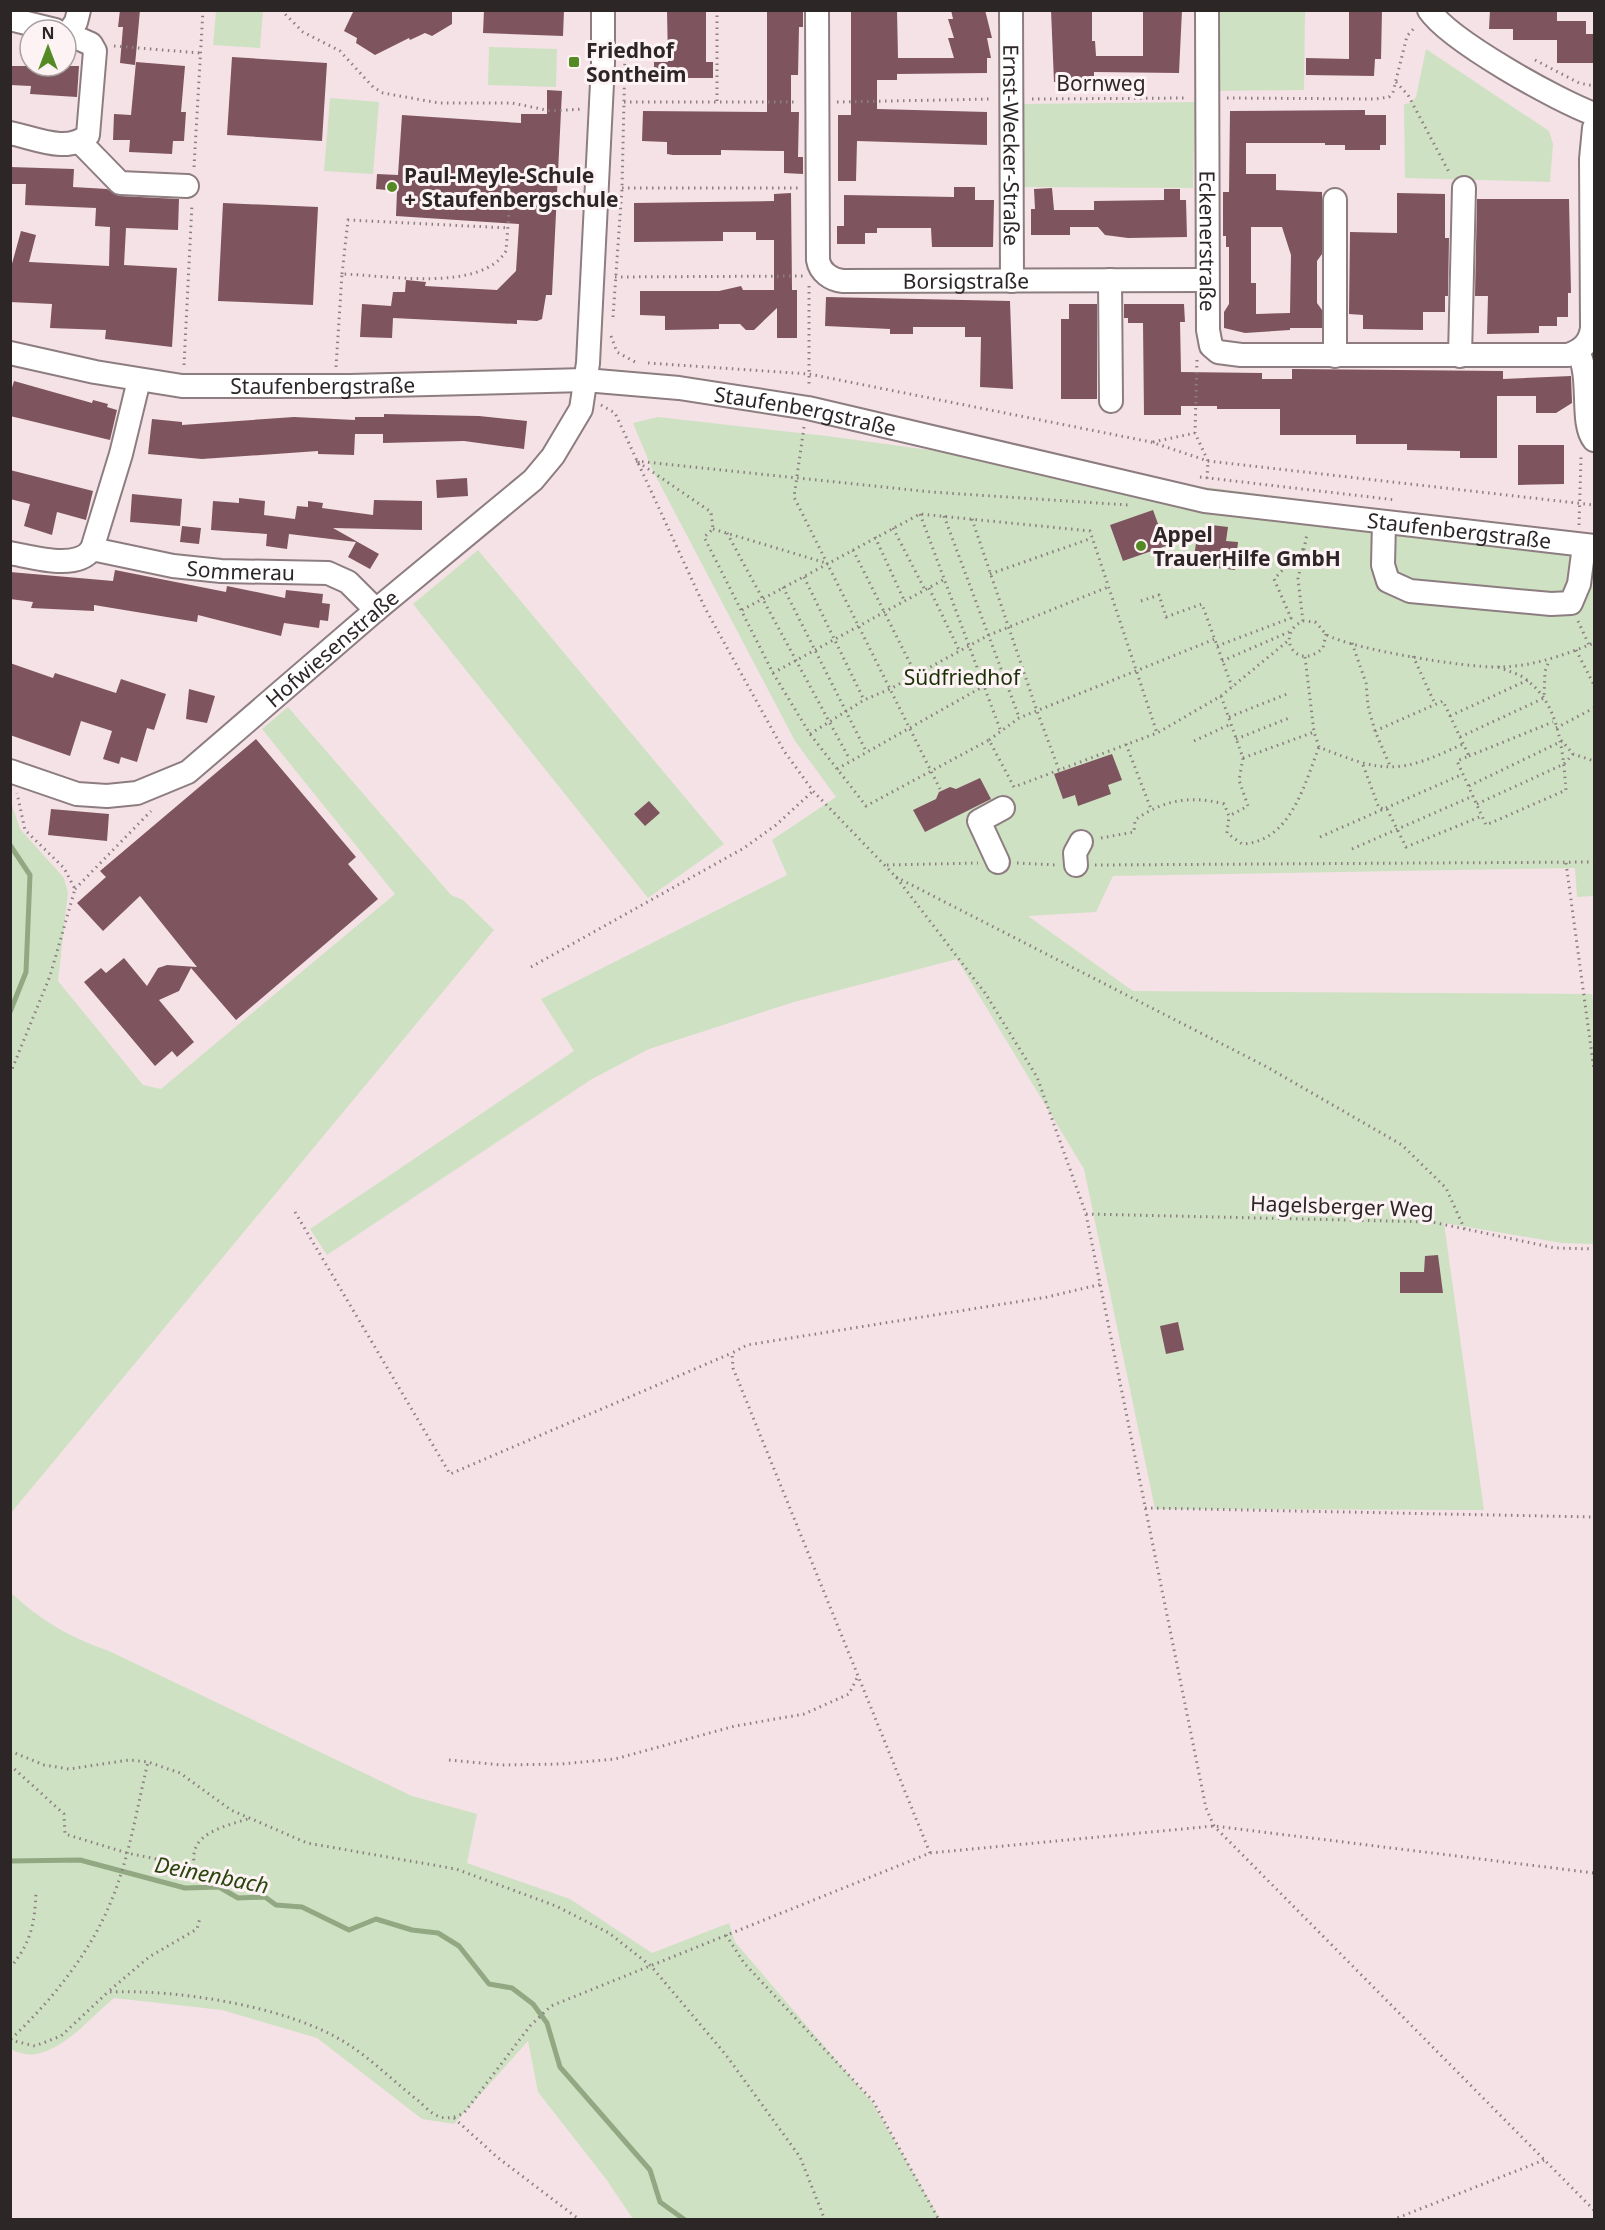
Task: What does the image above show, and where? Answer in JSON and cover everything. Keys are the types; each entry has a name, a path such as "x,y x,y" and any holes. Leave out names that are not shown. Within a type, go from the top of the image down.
{"street":[{"name":"Hofwiesenstraße","path":"14,772 77,794 107,796 137,793 165,784 188,772 376,610 533,480 581,409 597,188 603,10"},
{"name":"Borsigstraße","path":"817,10 816,188 819,266 836,280 1207,280"},
{"name":"Ernst-Wecker-Straße","path":"1011,10 1012,281"},
{"name":"Eckenerstraße","path":"1207,10 1207,280 1208,330 1211,346"},
{"path":"1429,11 1459,38 1549,93 1594,114"},
{"path":"10,133 69,145 80,142 88,135 95,51 91,44 78,38"},
{"path":"1592,437 1586,355 1592,328 1591,159 1594,128"},
{"path":"80,142 120,183 187,186"},
{"path":"1460,356 1464,188"},
{"path":"1335,200 1335,356"},
{"path":"1110,280 1111,400"},
{"path":"1211,346 1218,352 1233,355 1586,355"},
{"name":"Staufenbergstraße","path":"10,353 182,387 679,388 807,408 1150,490 1205,501 1589,546"},
{"path":"10,553 70,561 83,558 92,549 122,454 139,380"},
{"path":"1384,522 1383,565 1388,581 1410,591 1551,604 1570,603 1589,546"},
{"name":"Sommerau","path":"92,549 197,569 339,575 376,610"},
{"path":"998,862 979,821 1003,808"},
{"path":"1076,865 1075,853 1081,842"}],"path":[{"name":"Bornweg","path":"281,10 303,32 348,57 373,87 397,97 439,103 519,104 551,111 625,102 1383,99 1394,92 1396,82"},
{"path":"717,10 717,101"},
{"path":"1429,11 1407,36 1396,82 1408,95 1425,124 1446,169 1464,188"},
{"path":"91,44 200,53"},
{"path":"625,52 622,188 611,337 617,352 633,362 692,372"},
{"path":"1532,58 1579,83 1594,86"},
{"path":"342,274 453,278 475,274 501,261 506,252 512,175 518,175"},
{"path":"597,188 816,188"},
{"path":"335,387 348,220 509,228"},
{"path":"592,277 809,276 807,408 794,496 940,789"},
{"path":"1205,501 1208,461 1195,433 1198,359 1211,346"},
{"path":"622,362 808,374 1151,442 1208,461 1594,505"},
{"path":"584,388 615,413 705,609 784,751 813,791 896,877 985,993 1036,1077 1086,1214 1102,1284 1206,1808 1214,1826 1594,2210"},
{"path":"1151,442 1195,433"},
{"path":"1589,546 1579,522 1579,502 1581,446 1592,437"},
{"path":"636,461 930,492 1138,506"},
{"path":"636,461 711,512 713,529"},
{"path":"1196,477 1405,502"},
{"path":"1303,621 1298,579 1312,512"},
{"path":"742,610 920,514 1090,531 1157,733"},
{"path":"920,514 1000,729"},
{"path":"944,516 1019,718"},
{"path":"972,519 1059,770"},
{"path":"1579,522 1587,523"},
{"path":"893,528 959,650"},
{"path":"713,529 827,564"},
{"path":"713,529 704,537 772,673 810,734 866,806 989,740 1000,729 1019,718 1135,669 1215,639"},
{"path":"727,533 850,760"},
{"path":"875,537 904,600"},
{"path":"990,574 1092,538"},
{"path":"1217,646 1291,618 1274,579 1303,549"},
{"path":"853,550 916,675"},
{"path":"804,577 864,700"},
{"path":"772,673 814,648 943,580"},
{"path":"783,587 866,751"},
{"path":"810,734 864,700 890,689 1008,625 1108,587"},
{"path":"1141,601 1158,595 1166,617 1202,604 1232,687"},
{"path":"1570,603 1589,645"},
{"path":"1222,661 1288,634 1303,621 1315,622 1326,634 1352,643 1413,656 1498,667 1550,660 1594,643"},
{"path":"1291,630 1289,640 1296,654 1305,657 1314,656 1323,648 1326,634"},
{"path":"989,740 1014,787 1157,733 1221,696 1289,640"},
{"path":"1352,643 1366,683 1368,706 1375,731 1391,768"},
{"path":"1576,650 1594,685"},
{"path":"1413,656 1435,705"},
{"path":"1081,842 1134,832 1135,820 1151,809 1202,798 1224,804 1229,816 1227,833 1242,844 1255,844 1275,834 1289,816 1319,747 1314,732 1305,657"},
{"path":"1544,698 1545,670 1550,660"},
{"path":"1498,667 1528,680 1544,698 1562,741 1573,754 1594,761"},
{"path":"1450,716 1528,680"},
{"path":"837,769 984,686"},
{"path":"1229,717 1287,694"},
{"path":"1221,696 1243,758 1239,780 1248,806 1229,816"},
{"path":"1460,737 1544,698"},
{"path":"1375,731 1443,701 1469,756"},
{"path":"1556,728 1594,708"},
{"path":"1236,738 1289,718"},
{"path":"1554,721 1457,761 1486,825 1566,790 1562,741"},
{"path":"1194,741 1231,724"},
{"path":"1243,758 1314,732"},
{"path":"1469,786 1562,741"},
{"path":"1126,744 1151,809"},
{"path":"1319,747 1363,765 1391,768 1425,762 1464,744"},
{"path":"1477,804 1564,764 1573,754"},
{"path":"1363,765 1379,808 1386,809"},
{"path":"14,772 16,798 25,830 64,868 75,889"},
{"path":"1320,837 1464,774"},
{"path":"531,967 744,848 776,825 813,791"},
{"path":"1352,849 1473,796"},
{"path":"10,1074 50,976 75,889 156,806"},
{"path":"1386,809 1406,847 1482,816"},
{"path":"1249,863 1594,862"},
{"path":"1566,863 1594,1070"},
{"path":"896,877 1267,1067 1402,1145 1446,1188 1464,1230"},
{"path":"295,1212 450,1474 747,1345 1047,1297 1102,1284"},
{"name":"Hagelsberger Weg","path":"1086,1214 1432,1222 1555,1248 1594,1249"},
{"path":"732,1353 733,1368 930,1853"},
{"path":"1145,1508 1594,1517"},
{"path":"448,1760 501,1765 561,1764 615,1759 735,1726 804,1714 849,1694 858,1676"},
{"path":"10,1751 44,1765 69,1769 129,1760 148,1762 180,1773 231,1810 307,1843 456,1869 545,1901 609,1933 651,1966 726,2055 800,2157 825,2220"},
{"path":"10,2040 36,2016 68,1975 112,1900 127,1852 148,1762"},
{"path":"10,1765 64,1814 64,1834 127,1852 195,1867 192,1857 196,1844 214,1829 252,1818"},
{"path":"108,1992 137,1990 204,1999 279,2013 321,2027 360,2052 393,2082 438,2116 454,2118 464,2113 530,2026 551,2006 930,1853 1214,1826 1594,1873"},
{"path":"10,1968 25,1950 35,1916 36,1891"},
{"path":"10,2040 35,2046 61,2036 149,1957 197,1929 200,1918"},
{"path":"726,1935 744,1963 873,2101 939,2220"},
{"path":"454,2118 497,2157 580,2220"},
{"path":"1392,2220 1544,2159"}],"green space":[{"path":"216,11 263,11 260,48 213,45"},
{"path":"1216,11 1305,11 1304,90 1216,91"},
{"path":"489,47 557,49 556,87 488,85"},
{"path":"1426,49 1549,131 1553,144 1550,182 1405,178 1404,104 1411,103 1416,97"},
{"path":"330,98 379,102 373,174 324,171"},
{"path":"1195,102 1193,188 1021,187 1021,104"},
{"name":"Südfriedhof","path":"658,417 827,436 1164,482 1594,536 1594,896 1577,897 1575,868 1113,876 1096,912 1028,916 1133,991 1592,994 1594,1012 1594,1244 1562,1243 1444,1223 1484,1510 1155,1509 1084,1169 957,959 794,1002 649,1049 592,1079 327,1255 310,1229 574,1051 541,999 787,875 772,840 836,797 795,741 652,469 633,423"},
{"path":"478,550 724,844 648,898 413,604"},
{"path":"288,707 451,895 463,900 494,930 11,1513 11,802 20,829 64,878 68,893 58,981 143,1085 161,1089 395,894 262,729"},
{"path":"11,1593 45,1620 81,1640 109,1651 412,1796 477,1814 467,1863 570,1899 652,1953 729,1923 735,1942 872,2102 940,2219 633,2219 606,2179 538,2092 528,2041 454,2124 422,2119 317,2038 222,2010 114,1998 79,2030 53,2048 39,2053 25,2054 11,2049"}],"building":[{"path":"120,10 140,10 135,65 120,63 123,27 118,27"},
{"path":"354,10 452,10 452,24 432,36 425,33 410,40 409,38 375,55 356,43 357,38 344,31"},
{"path":"484,10 564,10 563,36 483,33"},
{"path":"667,10 706,10 706,62 713,62 713,78 654,78 654,62 668,62"},
{"path":"767,10 803,10 803,27 799,27 798,75 791,75 791,112 799,112 798,157 803,157 803,174 784,173 784,151 721,150 721,155 673,155 667,154 667,142 642,141 643,111 767,112"},
{"path":"851,10 897,10 898,58 954,58 948,38 954,38 948,19 953,19 951,10 985,10 992,38 987,38 991,58 987,58 987,73 897,74 897,80 877,80 877,109 987,112 987,145 857,141 856,181 838,181 838,115 851,115"},
{"path":"1051,10 1092,10 1092,41 1095,41 1096,56 1143,56 1143,10 1182,10 1179,73 1094,72 1094,82 1054,82"},
{"path":"1349,10 1382,10 1381,59 1375,59 1374,76 1306,75 1306,58 1349,59"},
{"path":"1490,10 1557,10 1557,21 1586,21 1586,34 1594,34 1594,63 1557,63 1557,40 1513,40 1513,29 1489,29"},
{"path":"232,57 327,63 322,141 227,135"},
{"path":"136,62 185,66 181,112 186,112 184,141 173,141 172,154 129,152 130,140 113,140 114,114 131,115"},
{"path":"10,66 18,66 18,78 78,78 79,66 77,97 30,94 31,86 10,85"},
{"path":"547,90 562,91 552,295 546,295 542,319 517,320 517,324 393,318 392,338 360,337 362,304 391,306 393,292 405,292 406,280 426,282 425,286 497,290 516,271 519,224 396,216 397,191 376,189 377,174 398,175 402,115 521,123 521,114 547,114"},
{"path":"1365,110 1365,115 1386,115 1386,145 1380,145 1380,150 1345,150 1345,145 1325,145 1325,143 1246,143 1246,174 1276,174 1276,190 1322,192 1322,254 1317,261 1317,303 1322,310 1322,328 1290,328 1290,330 1245,333 1224,328 1224,312 1229,304 1229,247 1226,247 1226,236 1223,236 1223,192 1229,192 1230,111","holes":["1251,227 1282,227 1291,255 1290,313 1256,314 1256,283 1251,283"]},
{"path":"10,167 74,169 73,187 107,189 119,196 179,199 178,230 126,228 124,265 177,268 172,347 105,339 106,330 50,328 52,304 10,302 10,271 21,231 36,235 29,262 109,266 110,227 95,226 96,208 25,205 26,184 10,184"},
{"path":"954,187 975,187 975,200 994,200 993,247 932,247 931,228 877,228 877,233 865,233 865,244 837,244 837,226 844,226 844,195 954,197"},
{"path":"1052,188 1054,210 1094,210 1094,201 1164,200 1164,189 1180,189 1180,200 1186,200 1187,237 1128,238 1105,235 1098,227 1070,227 1070,235 1031,235 1031,209 1035,209 1034,189"},
{"path":"791,193 792,290 797,290 797,338 777,338 777,308 754,330 746,330 740,324 719,324 719,329 665,330 665,316 640,315 640,291 719,291 741,286 743,290 774,290 774,240 756,240 756,232 723,232 723,241 634,242 634,203 774,201 774,194"},
{"path":"1397,193 1445,194 1445,238 1449,238 1448,296 1445,296 1445,312 1423,312 1423,330 1363,329 1363,315 1349,314 1350,232 1397,233"},
{"path":"1477,199 1569,199 1571,293 1568,293 1568,317 1557,317 1557,326 1539,326 1539,333 1487,334 1488,296 1475,296"},
{"path":"223,203 318,207 313,305 218,301"},
{"path":"826,297 1010,301 1013,389 980,387 981,337 965,337 965,327 913,327 913,334 890,334 890,329 825,326"},
{"path":"1069,304 1097,304 1097,399 1061,399 1061,319 1069,319"},
{"path":"1124,304 1184,304 1185,322 1180,322 1181,372 1262,373 1262,379 1292,379 1292,369 1503,371 1503,379 1571,376 1572,403 1556,413 1536,413 1536,396 1497,396 1497,458 1460,458 1460,451 1407,450 1407,444 1356,444 1356,435 1280,435 1280,409 1217,409 1217,406 1181,406 1181,415 1144,415 1143,323 1128,323 1128,318 1124,318"},
{"path":"14,381 92,403 93,400 108,404 107,407 117,410 110,440 10,416 10,394"},
{"path":"384,414 479,416 527,421 524,449 464,441 383,443 383,434 355,434 354,455 318,454 318,451 202,459 148,454 152,419 182,422 182,425 294,417 355,420 355,417 384,417"},
{"path":"1518,445 1564,445 1564,484 1518,485"},
{"path":"10,470 93,491 86,520 57,512 52,535 24,526 30,504 10,499"},
{"path":"467,478 468,496 437,498 436,480"},
{"path":"132,494 182,499 180,526 130,522"},
{"path":"239,498 265,501 264,515 295,519 297,506 308,507 308,501 323,503 322,508 373,515 374,500 422,501 422,530 333,528 379,554 370,569 348,557 356,542 289,534 287,549 266,546 267,534 211,530 213,501 239,503"},
{"path":"1153,510 1166,546 1123,561 1110,525"},
{"path":"1211,525 1228,527 1226,541 1238,542 1235,570 1193,565 1197,536 1209,538"},
{"path":"182,526 201,528 199,544 180,542"},
{"path":"115,570 226,592 227,586 285,598 286,590 323,594 322,603 330,604 328,621 320,620 319,628 284,623 281,636 198,615 197,622 94,605 94,611 31,608 33,602 10,599 10,572 113,581"},
{"path":"10,663 53,678 55,673 116,693 121,679 166,694 154,730 147,728 137,762 121,757 119,764 103,759 112,731 81,721 70,756 10,735"},
{"path":"189,689 215,696 207,723 186,719"},
{"path":"256,739 356,857 348,864 378,899 236,1020 191,968 179,991 159,1000 194,1042 177,1057 172,1051 155,1066 84,982 101,968 106,973 124,958 147,986 158,968 167,965 197,967 140,896 103,931 77,903 106,877 100,871"},
{"path":"1112,754 1122,780 1108,785 1111,794 1078,806 1075,795 1063,799 1054,774"},
{"path":"980,778 991,799 925,832 913,810 936,799 939,792 950,787 956,789"},
{"path":"649,801 660,813 645,826 634,814"},
{"path":"51,809 109,814 107,841 48,835"},
{"path":"1438,1255 1443,1293 1400,1293 1400,1272 1424,1272 1425,1256"},
{"path":"1178,1322 1184,1350 1166,1354 1160,1326"}],"waterway":[{"name":"Deinenbach","path":"10,845 30,875 26,972 10,1012"},
{"name":"Deinenbach","path":"10,1861 80,1860 185,1888 219,1887 238,1898 265,1897 276,1905 302,1907 349,1930 376,1919 412,1930 438,1933 459,1946 489,1984 512,1988 533,2004 547,2023 560,2067 650,2170 660,2202 685,2220"}],"place":[{"name":"Friedhof Sontheim","path":"574,62"},
{"name":"Paul-Meyle-Schule + Staufenbergschule","path":"392,187"},
{"name":"Appel TrauerHilfe GmbH","path":"1141,546"}]}
